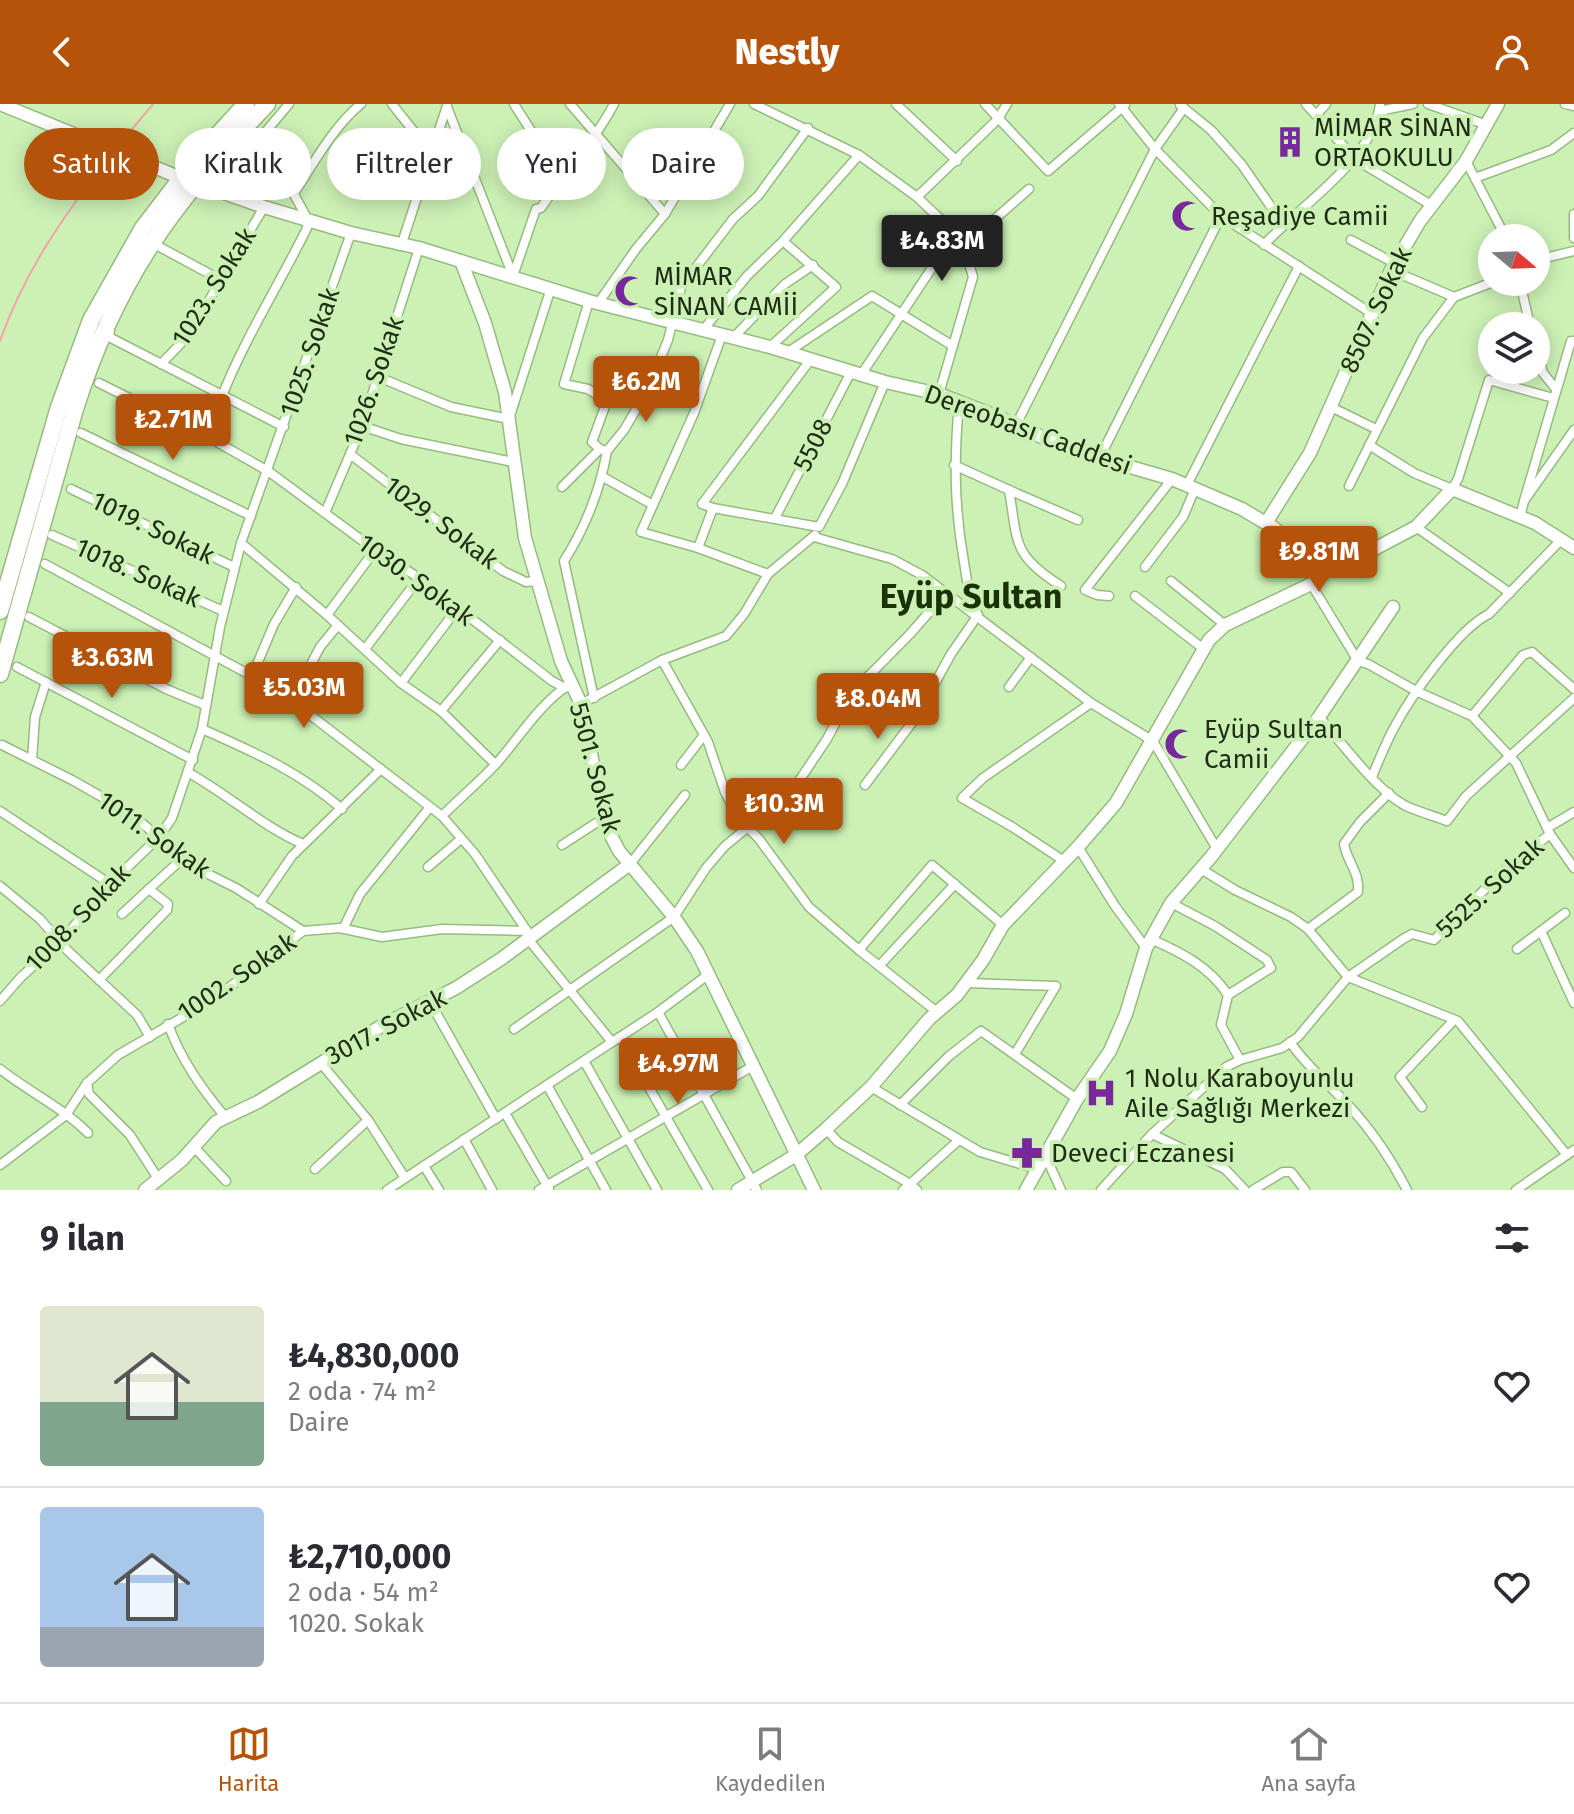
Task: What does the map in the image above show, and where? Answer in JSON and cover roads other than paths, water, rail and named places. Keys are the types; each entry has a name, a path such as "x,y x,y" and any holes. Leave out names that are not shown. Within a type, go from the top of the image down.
{"highway":[{"path":"229,128 246,104"},
{"path":"244,128 267,104"},
{"path":"0,611 80,345 127,254 176,200"},
{"path":"0,674 75,409 97,346 114,307 147,248 180,200"}],"street":[{"name":"Dereobası Caddesi","path":"0,104 175,175"},
{"path":"269,128 289,104"},
{"path":"311,166 352,111 361,104"},
{"path":"392,104 411,128"},
{"path":"514,104 529,128"},
{"path":"570,104 592,128"},
{"path":"602,128 614,104"},
{"path":"607,401 588,389 564,384 594,302 665,214 730,104"},
{"path":"754,104 774,108 859,155 917,197 955,233 964,246 973,277 939,394"},
{"path":"896,104 957,161"},
{"path":"985,104 1048,171 1122,105 1155,149 1221,216 1374,315"},
{"path":"917,197 998,119 1007,104"},
{"path":"1306,104 1355,159 1431,205"},
{"path":"1316,115 1326,104"},
{"path":"1264,245 1355,159 1368,138 1380,108 1413,104"},
{"path":"1428,104 1487,125"},
{"name":"8507. Sokak","path":"1266,523 1310,453 1394,267 1420,221 1466,161 1498,104"},
{"path":"1565,104 1574,106"},
{"path":"439,128 447,105"},
{"path":"447,105 513,276"},
{"path":"1016,425 1155,149 1182,106 1211,130 1242,165 1283,224"},
{"path":"562,487 624,430 647,391 668,340 681,287 733,219 758,196 808,128"},
{"path":"1475,178 1551,150 1574,133"},
{"path":"606,144 665,214"},
{"path":"703,330 747,276 783,241 859,155"},
{"path":"1466,161 1499,224"},
{"path":"964,246 1029,189"},
{"path":"182,200 129,291 109,337 284,427"},
{"name":"Dereobası Caddesi","path":"244,200 351,233 419,248 594,302 939,394 1068,449 1172,479 1242,509 1266,523 1312,559 1321,558 1327,564"},
{"path":"222,396 249,334 290,263 308,220 298,200"},
{"path":"401,246 416,200"},
{"path":"513,276 536,209 541,208 546,200"},
{"name":"1023. Sokak","path":"161,364 188,336 264,207"},
{"path":"1574,214 1574,238"},
{"path":"1099,459 1221,216"},
{"name":"1025. Sokak","path":"159,837 172,818 202,729 223,611 241,543 351,233"},
{"name":"5508","path":"775,518 856,374 955,233"},
{"path":"1351,240 1394,267 1454,297"},
{"path":"770,347 836,287 783,241"},
{"path":"156,245 221,280"},
{"name":"1026. Sokak","path":"325,513 362,426 419,248"},
{"path":"1550,257 1574,251"},
{"name":"5501. Sokak","path":"461,261 485,323 505,392 521,514 536,581 568,686 581,704 605,821 612,841 674,917 697,951 814,1190"},
{"path":"768,574 698,548 641,532 727,336 785,284 813,265"},
{"path":"1145,567 1183,517 1191,487 1299,266"},
{"path":"376,376 464,411 509,419 551,288"},
{"path":"1349,486 1423,338 1454,297 1478,288"},
{"path":"788,352 872,296 953,346"},
{"path":"1520,517 1554,394 1571,341 1574,341"},
{"path":"811,359 702,504 819,527"},
{"path":"603,450 592,442 607,401 623,371"},
{"path":"738,1190 755,1186 826,1129 871,1087 967,983 1003,925 1116,803 1209,640 1225,625 1325,573 1327,564 1361,556 1416,527 1458,479 1489,380 1554,394"},
{"path":"581,704 662,660 726,636 744,614 768,574 814,537 842,484 885,382"},
{"name":"1030. Sokak","path":"99,383 268,471 375,550 419,578 552,681 568,686"},
{"path":"1549,384 1554,394"},
{"path":"959,402 954,465 956,518 970,601 978,615"},
{"path":"1331,407 1376,429"},
{"path":"362,426 419,443 513,462"},
{"path":"1524,501 1574,430"},
{"path":"81,433 251,516"},
{"path":"1369,445 1414,473 1520,517 1574,548"},
{"path":"594,698 564,561 603,477 603,450"},
{"name":"1029. Sokak","path":"350,454 503,571 526,582 536,581"},
{"path":"954,465 1078,520"},
{"path":"603,477 653,505"},
{"path":"1109,596 1085,590 1172,479"},
{"name":"1019. Sokak","path":"71,489 234,567"},
{"path":"1009,490 1021,551 1028,562 1061,586"},
{"path":"698,548 713,508"},
{"path":"1416,527 1510,593"},
{"name":"1018. Sokak","path":"52,535 223,611"},
{"path":"814,537 892,559 922,575 1091,703 1153,741 1217,849"},
{"path":"1372,777 1393,728 1411,697 1461,634 1475,620 1489,614 1561,540"},
{"path":"241,543 296,587 401,683 441,711 495,764"},
{"path":"327,615 375,550"},
{"path":"1312,559 1309,567 1314,580 1358,661 1472,716 1516,763 1549,831 1574,868"},
{"path":"45,564 177,634 292,701 442,816 498,885 529,936 571,990 616,1039 708,1190"},
{"path":"365,649 419,578"},
{"path":"1171,581 1225,625"},
{"path":"252,676 282,606 296,587"},
{"path":"514,1029 674,917 706,868 725,846 793,790 827,739 851,694 946,593"},
{"path":"1135,596 1205,650"},
{"path":"1026,1190 1077,1099 1110,1051 1150,944 1171,903 1319,717 1393,607"},
{"path":"401,683 457,609"},
{"path":"865,785 917,716 951,654 978,615"},
{"path":"29,617 166,689 205,705"},
{"path":"292,701 320,647 338,625"},
{"path":"441,711 500,640"},
{"path":"1472,716 1523,655 1532,652 1574,689"},
{"path":"1009,687 1031,657"},
{"path":"662,660 704,735 737,816 809,907 937,1012"},
{"path":"17,667 193,760"},
{"path":"868,676 917,716"},
{"path":"32,760 35,717 46,682"},
{"path":"442,816 568,686"},
{"path":"1319,717 1389,793 1405,806 1447,821 1466,796 1574,698"},
{"path":"1064,861 962,798 983,778 1091,703"},
{"path":"202,729 271,759 301,776 342,809"},
{"path":"681,765 704,735"},
{"name":"1011. Sokak","path":"2,745 120,807 203,872 236,888 303,931"},
{"path":"259,904 281,869 303,844 381,769"},
{"path":"189,773 218,789 290,839 303,844"},
{"path":"1308,929 1358,892 1355,867 1345,852 1344,844 1360,822 1389,793"},
{"path":"630,864 685,795"},
{"path":"343,929 360,894 430,807"},
{"path":"0,811 110,884"},
{"path":"1549,831 1574,812"},
{"path":"562,845 596,823 605,821"},
{"name":"5525. Sokak","path":"1348,977 1412,934 1434,940 1501,873 1549,831"},
{"name":"1008. Sokak","path":"0,1001 61,941 110,884 159,837"},
{"path":"428,867 461,839"},
{"path":"1078,847 1115,906 1150,944 1208,971 1228,995"},
{"path":"122,914 183,858"},
{"name":"3017. Sokak","path":"145,1190 194,1147 216,1122 258,1102 383,1025 456,988 630,864"},
{"path":"859,950 932,865 1003,925"},
{"path":"1201,869 1308,929 1348,977 1458,1021 1571,1153 1516,1190"},
{"path":"880,965 955,884"},
{"path":"0,886 137,1015 150,1037"},
{"path":"99,980 169,907 149,889"},
{"path":"1171,903 1215,926 1267,960 1271,968 1228,995 1221,1025 1240,1060"},
{"path":"1517,949 1565,913"},
{"name":"1002. Sokak","path":"0,1165 66,1115 87,1083 118,1055 214,999 303,931 343,929 382,937 451,929 529,936"},
{"path":"1541,931 1574,1003"},
{"path":"387,1190 658,1012 709,974"},
{"path":"1101,1190 1152,1134 1226,1067 1282,1048 1298,1037 1348,977"},
{"path":"967,983 1056,986 1015,1054"},
{"path":"430,1002 496,1119"},
{"path":"658,1012 755,1186"},
{"path":"1422,1107 1400,1077 1454,1020"},
{"path":"168,1024 189,1068 226,1118"},
{"path":"900,1105 949,1056 981,1031 1077,1099"},
{"path":"1290,1042 1307,1066 1368,1130 1407,1190"},
{"path":"584,1061 657,1190"},
{"path":"320,1062 368,1120 405,1178"},
{"path":"505,1113 546,1189 753,1066"},
{"path":"0,1069 23,1087 61,1109 88,1133"},
{"path":"87,1083 89,1094 137,1144 159,1180"},
{"path":"547,1085 606,1190"},
{"path":"871,1087 980,1152 1037,1169"},
{"path":"315,1169 368,1120"},
{"path":"826,1129 838,1142 910,1188 959,1140"},
{"path":"1152,1134 1225,1169 1245,1190"},
{"path":"464,1139 492,1190"},
{"path":"194,1147 226,1181"},
{"path":"1045,1155 1061,1190"},
{"path":"424,1166 439,1190"},
{"path":"1253,1190 1283,1172 1291,1172 1305,1190"}],"waterway":[{"path":"133,128 153,104"},
{"path":"0,341 34,266 78,200"}],"place":[{"name":"MİMAR SİNAN ORTAOKULU","path":"1290,142"},
{"name":"Reşadiye Camii","path":"1187,216"},
{"name":"MİMAR SİNAN CAMİİ","path":"630,291"},
{"name":"Eyüp Sultan Camii","path":"1180,744"},
{"name":"1 Nolu Karaboyunlu Aile Sağlığı Merkezi","path":"1101,1093"},
{"name":"Deveci Eczanesi","path":"1027,1153"}],"district":[{"name":"Eyüp Sultan","path":"971,596"}]}
